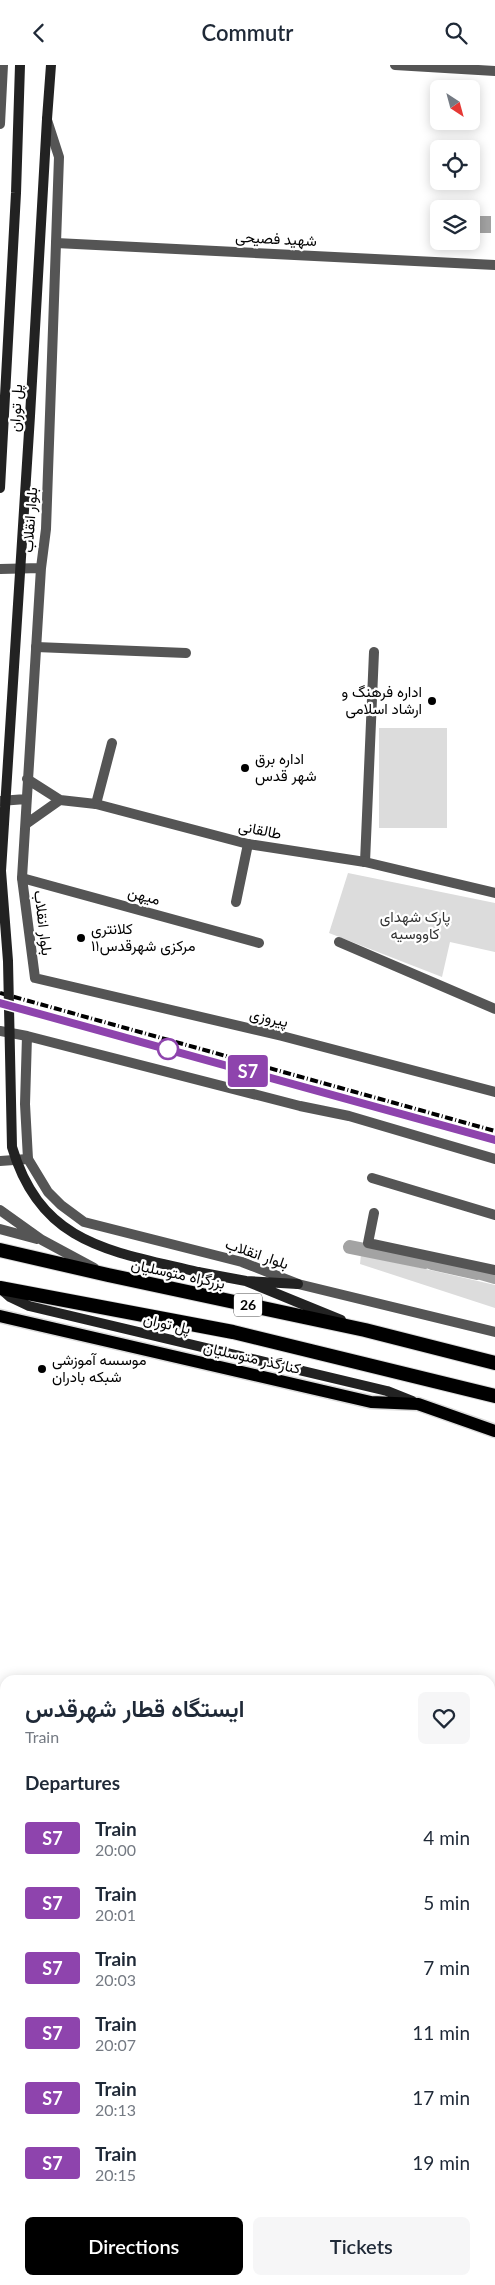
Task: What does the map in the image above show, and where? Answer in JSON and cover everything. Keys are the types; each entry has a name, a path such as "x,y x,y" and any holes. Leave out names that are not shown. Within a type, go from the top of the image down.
{"highway":[{"name":"بزرگراه متوسلیان","path":"0,1250 365,1330 495,1363"},
{"name":"26","path":"0,1288 233,1332 495,1396"}],"main road":[{"name":"پل توران","path":"0,488 16,193 20,65"},
{"name":"بلوار انقلاب","path":"47,119 51,65"},
{"name":"پل توران","path":"0,877 47,119"},
{"path":"1,871 8,961 12,1147 19,1171 34,1196 57,1223 100,1247 198,1272 246,1281 298,1284"},
{"path":"246,1281 365,1330"},
{"name":"پل توران","path":"0,1288 10,1297 29,1306 386,1391 418,1404"},
{"name":"کنارگذر متوسلیان","path":"0,1316 371,1402 418,1404 495,1431"}],"street":[{"path":"0,124 3,65"},
{"path":"395,65 495,71"},
{"name":"بلوار انقلاب","path":"35,979 22,878 41,568 46,529 59,157 47,119"},
{"name":"شهید فصیحی","path":"56,243 495,265"},
{"path":"0,569 41,568"},
{"path":"36,647 186,653"},
{"path":"365,862 374,653"},
{"path":"96,804 112,743"},
{"name":"طالقانی","path":"27,779 60,800 96,804 248,844 365,862 495,893"},
{"path":"0,801 26,799"},
{"path":"26,824 60,800"},
{"path":"236,901 248,844"},
{"name":"میهن","path":"22,878 260,943"},
{"path":"339,942 495,1009"},
{"name":"پیروزی","path":"35,979 282,1036 495,1092"},
{"path":"0,1031 28,1036 300,1106 350,1116 495,1159"},
{"path":"0,1161 28,1159 25,1104 28,1036"},
{"name":"بلوار انقلاب","path":"28,1159 48,1192 60,1205 84,1222 242,1262 298,1284 495,1332"},
{"path":"372,1178 495,1215"},
{"path":"0,1209 42,1240 108,1275"},
{"path":"374,1213 368,1243 495,1269"},
{"path":"0,1229 42,1240"}],"green space":[{"path":"379,728 447,728 447,828 379,828"},
{"name":"پارک شهدای کاووسیه","path":"348,873 495,903 495,952 450,942 442,977 329,933"},
{"path":"361,1254 495,1285 495,1308 360,1264"}],"shaded area":[{"path":"480,216 491,216 491,233 480,233"}],"waterway":[{"path":"350,1247 425,1262"},
{"path":"432,1263 477,1273"},
{"path":"481,1273 495,1277"}],"railway":[{"path":"0,993 495,1131"},
{"path":"0,1003 495,1140"}],"train":[{"name":"S7","path":"0,1003 495,1140"}],"place":[{"name":"اداره فرهنگ و ارشاد اسلامی","path":"432,701"},
{"name":"اداره برق شهر قدس","path":"245,768"},
{"name":"کلانتری ۱۱مرکزی شهرقدس","path":"81,938"},
{"name":"موسسه آموزشی شبکه بادران","path":"42,1369"}]}
